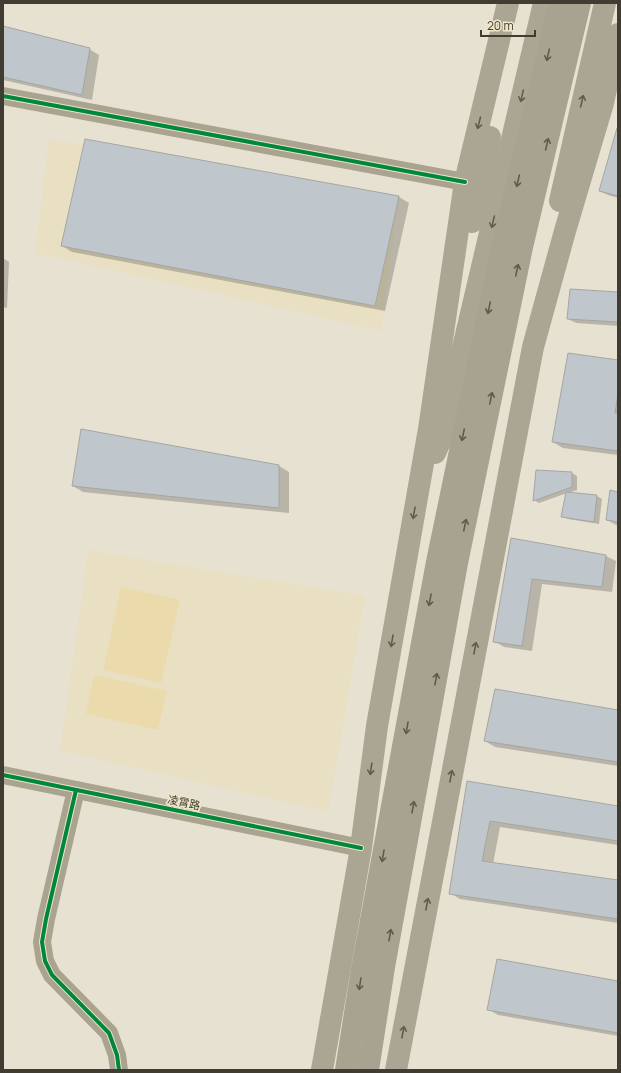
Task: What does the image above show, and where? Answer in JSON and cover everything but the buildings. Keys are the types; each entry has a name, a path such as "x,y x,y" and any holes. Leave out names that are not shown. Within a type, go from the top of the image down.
{"highway":[{"path":"346,1070 365,954 437,562 503,244 560,3"},
{"path":"368,1070 384,967 458,556 522,247 580,3"}],"main road":[{"path":"429,429 465,182 508,3"},
{"path":"322,1070 361,848 377,726 429,429 494,120 521,3"},
{"path":"418,491 442,437 544,3"},
{"path":"565,231 558,207 605,3"},
{"path":"396,1070 533,347 565,231 603,103 618,34"}],"street":[{"path":"3,96 465,182"},
{"name":"凌霄路","path":"3,775 361,848"},
{"path":"76,790 42,942 45,961 52,975 109,1033 117,1055 119,1070"}],"shaded area":[{"path":"49,139 399,196 381,331 35,253"},
{"path":"88,550 365,596 328,812 60,751"},
{"path":"121,587 180,600 161,683 103,670"},
{"path":"94,675 167,691 158,730 86,714"}],"cycle path":[{"path":"3,96 465,182"},
{"path":"3,775 361,848"},
{"path":"76,790 42,942 45,961 52,975 109,1033 117,1055 119,1070"}]}
